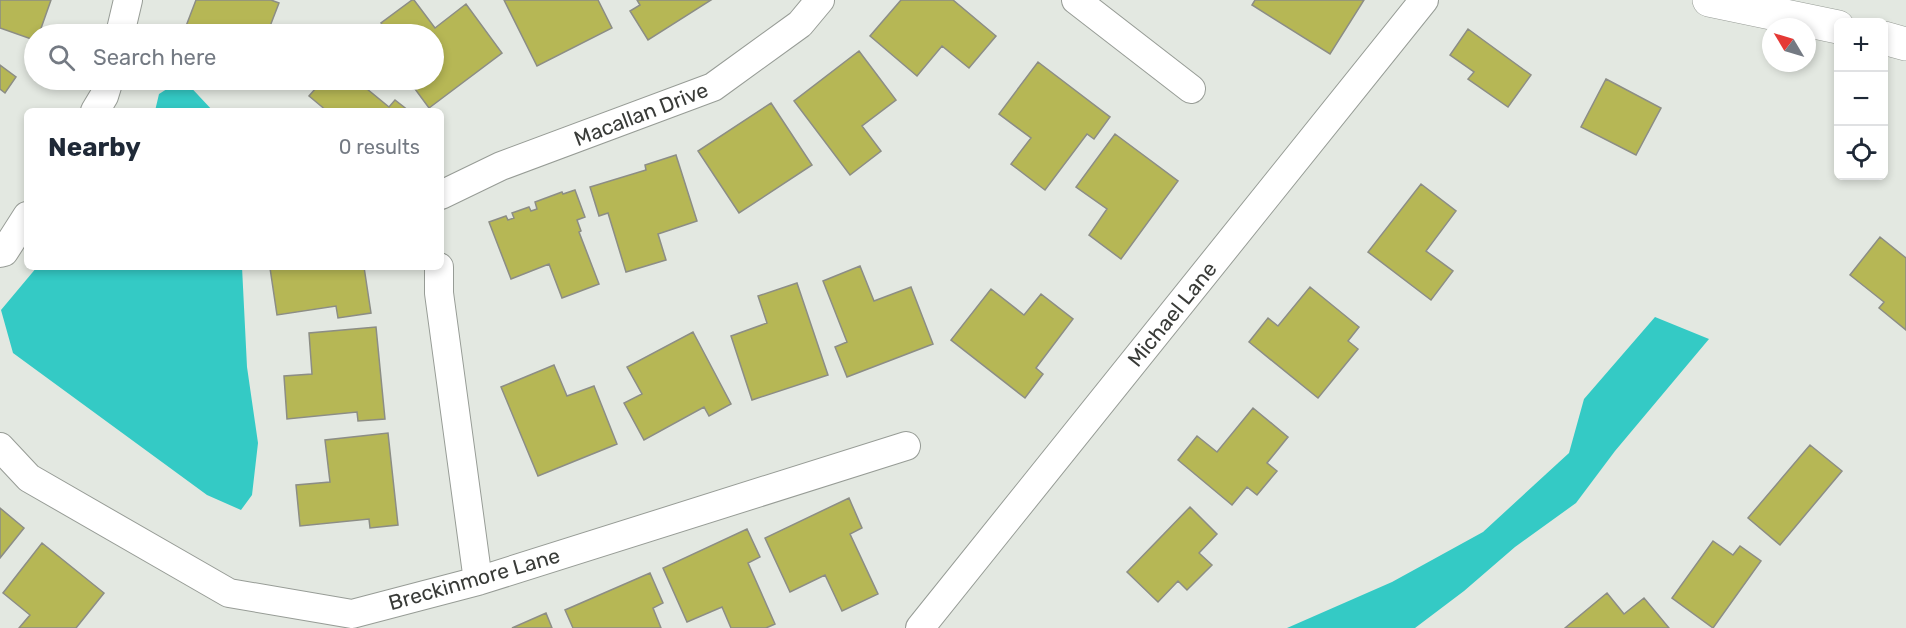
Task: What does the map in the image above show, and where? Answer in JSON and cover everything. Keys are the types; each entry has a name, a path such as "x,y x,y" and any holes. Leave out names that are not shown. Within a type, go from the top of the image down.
{"street":[{"path":"122,24 128,0"},
{"name":"Macallan Drive","path":"444,194 501,166 713,87 800,24 820,0"},
{"path":"1076,0 1191,89"},
{"name":"Michael Lane","path":"920,628 1424,0"},
{"path":"1710,0 1831,24"},
{"path":"1888,30 1906,32"},
{"path":"1888,39 1906,44"},
{"path":"97,108 106,90"},
{"path":"0,253 4,252 24,221"},
{"path":"439,270 440,293 478,581"},
{"name":"Breckinmore Lane","path":"0,447 29,478 229,593 352,614 478,581 906,446"}],"water":[{"path":"165,90 193,90 210,108 156,108 159,94"},
{"path":"34,270 242,270 247,367 258,443 252,495 241,510 207,495 13,353 1,310"},
{"path":"1655,317 1709,339 1615,451 1576,503 1515,547 1464,591 1415,628 1287,628 1392,582 1483,532 1569,453 1584,399"}],"building":[{"path":"0,0 51,0 43,24 24,24 24,36 0,28"},
{"path":"196,0 271,0 279,3 271,24 187,24"},
{"path":"414,0 432,24 382,24"},
{"path":"504,0 598,0 612,28 537,66"},
{"path":"637,0 711,0 648,40 630,11 640,5"},
{"path":"901,0 953,0 996,36 969,68 942,46 917,76 870,36"},
{"path":"1255,0 1364,0 1330,54 1252,5"},
{"path":"466,4 502,53 429,108 416,90 444,90 444,24 440,24"},
{"path":"1468,29 1531,75 1508,107 1468,79 1474,72 1450,55"},
{"path":"859,51 896,100 862,126 881,151 850,175 794,101"},
{"path":"1038,62 1110,117 1094,139 1087,134 1045,190 1011,164 1031,138 999,114"},
{"path":"0,65 16,77 5,93 0,89"},
{"path":"1606,79 1661,108 1636,155 1581,127"},
{"path":"314,90 368,90 389,107 395,100 405,108 323,108 309,96"},
{"path":"771,103 812,165 739,213 698,151"},
{"path":"1115,134 1178,181 1121,259 1089,235 1107,209 1076,187"},
{"path":"676,155 697,221 658,234 666,260 626,272 608,213 599,216 590,187 646,170 645,165"},
{"path":"1421,184 1456,211 1426,251 1453,271 1431,300 1368,252"},
{"path":"575,190 585,217 577,220 581,231 579,232 599,284 562,298 549,264 511,279 489,222 506,216 508,220 514,218 512,213 529,207 531,211 537,209 535,202 562,192 563,194"},
{"path":"1880,237 1906,258 1906,330 1879,308 1884,302 1850,275"},
{"path":"860,266 874,301 911,287 933,344 847,377 835,347 847,342 823,281"},
{"path":"270,270 364,270 371,313 338,318 336,306 277,315"},
{"path":"797,283 828,375 752,400 731,336 767,323 758,296"},
{"path":"1310,287 1359,327 1348,341 1358,349 1318,398 1249,342 1268,318 1278,326"},
{"path":"991,289 1024,315 1041,294 1073,319 1036,368 1043,374 1025,398 951,340"},
{"path":"376,327 385,419 358,421 357,412 287,419 284,376 312,374 309,333"},
{"path":"693,332 731,404 709,416 704,407 644,440 624,403 642,394 627,367"},
{"path":"554,365 567,396 594,386 617,444 538,476 501,387"},
{"path":"1253,408 1288,437 1267,463 1277,471 1257,495 1247,487 1232,505 1178,460 1197,436 1217,452"},
{"path":"388,433 398,525 370,528 369,519 300,526 296,485 330,482 325,440"},
{"path":"1810,445 1842,471 1780,545 1748,518"},
{"path":"849,498 862,528 850,534 878,594 842,611 825,575 790,592 765,538"},
{"path":"1190,507 1217,534 1199,553 1212,565 1187,590 1178,581 1158,602 1127,572"},
{"path":"0,508 24,528 0,558"},
{"path":"747,529 760,557 748,563 775,624 766,628 731,628 722,607 687,622 663,568"},
{"path":"1713,541 1733,555 1740,546 1761,561 1713,628 1672,598"},
{"path":"42,543 104,593 76,628 19,628 30,615 3,593"},
{"path":"650,573 663,603 653,608 661,628 573,628 565,610"},
{"path":"1607,593 1624,614 1644,598 1669,628 1565,628"},
{"path":"546,613 552,628 512,628"}]}
